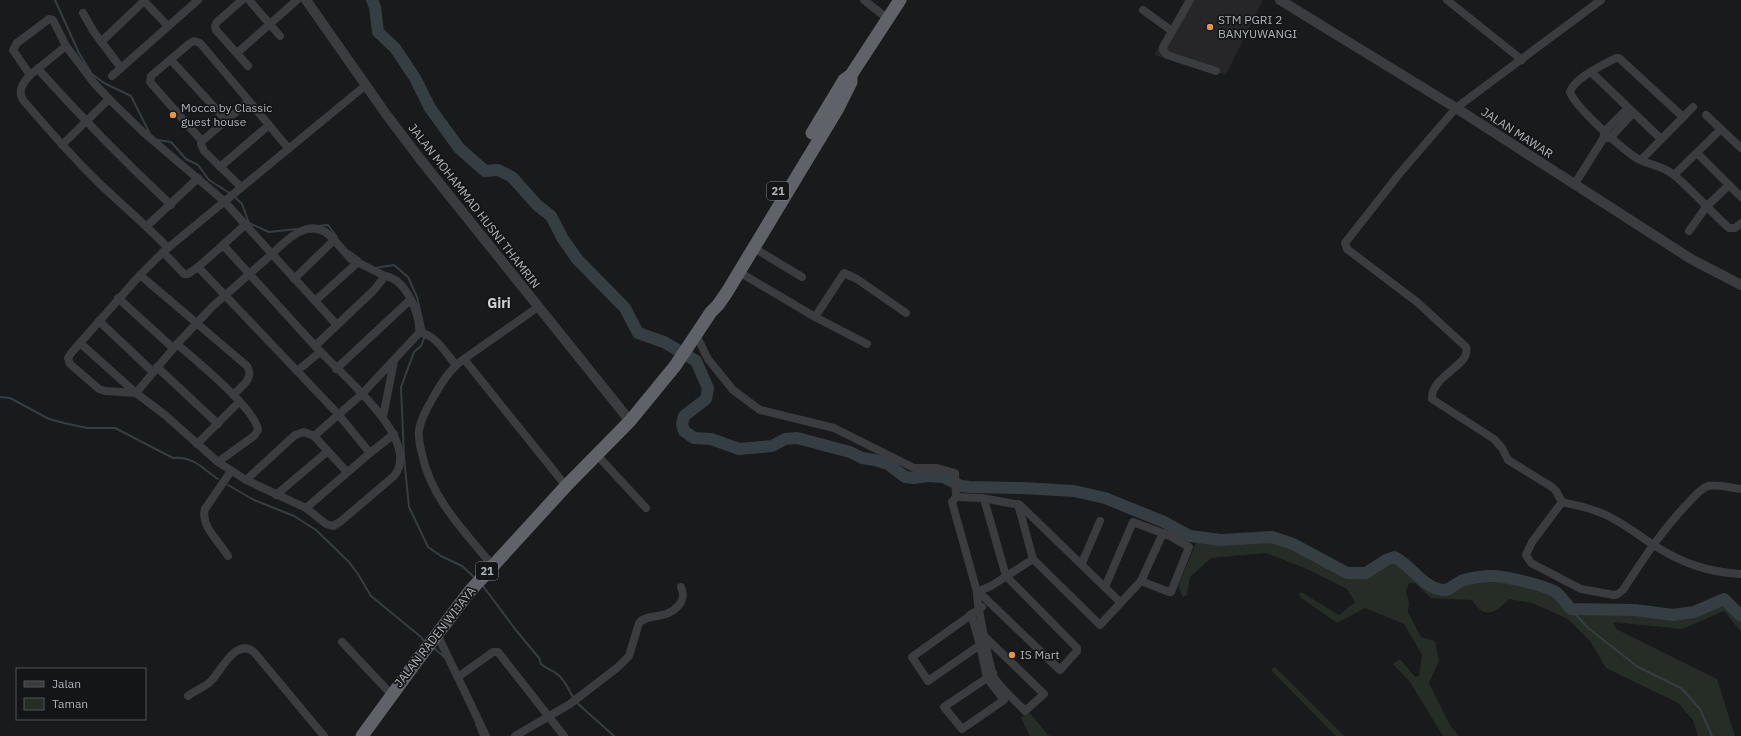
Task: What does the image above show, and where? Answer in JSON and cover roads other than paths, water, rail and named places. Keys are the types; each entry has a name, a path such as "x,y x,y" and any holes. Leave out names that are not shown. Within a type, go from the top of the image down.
{"highway":[{"name":"21","path":"711,312 712,302 836,92 844,80 851,75 900,0"},
{"name":"21","path":"630,421 675,366 711,312 718,305 837,110 851,82 851,75"},
{"name":"JALAN RADEN WIJAYA","path":"362,736 391,694 492,565 566,486 630,421"}],"street":[{"path":"101,42 145,0 168,26"},
{"path":"112,76 198,0"},
{"path":"242,0 217,22 215,26 216,30 248,66"},
{"path":"249,0 280,36"},
{"path":"236,53 297,0"},
{"name":"JALAN MOHAMMAD HUSNI THAMRIN","path":"306,0 420,159 630,421"},
{"path":"864,0 888,19"},
{"path":"1190,0 1163,47 1164,52 1216,71"},
{"path":"1447,0 1522,60"},
{"path":"1601,0 1456,108 1400,173 1345,243 1347,249 1417,302 1466,347 1466,354 1461,361 1440,379 1432,394 1432,399 1494,439 1502,448 1508,460 1552,487 1562,502 1604,514 1678,559 1704,569 1741,574"},
{"name":"JALAN MAWAR","path":"1282,1 1456,108 1691,259 1741,285"},
{"path":"1143,10 1172,31"},
{"path":"83,13 101,42 121,68"},
{"path":"30,75 13,53 13,48 51,19 66,46 108,99 143,132 225,200 294,279 337,325"},
{"path":"240,188 204,151 201,144 202,141 150,82 151,76 192,41 199,42 288,148"},
{"path":"66,46 30,75 22,87 21,97 62,145 99,183 147,226 185,274 198,267 246,224"},
{"path":"1683,117 1619,58 1591,72 1575,84 1570,92 1606,136 1641,160 1662,166 1674,175 1729,228 1735,228 1741,223"},
{"path":"171,60 226,120"},
{"path":"38,68 85,122 171,205"},
{"path":"1591,72 1661,139"},
{"path":"136,393 105,391 96,387 70,364 68,358 118,298 166,250 366,85"},
{"path":"62,145 108,99"},
{"path":"202,141 249,101"},
{"path":"1641,160 1693,107"},
{"path":"1574,185 1606,136 1631,110"},
{"path":"1706,115 1741,148"},
{"path":"220,167 269,125"},
{"path":"1674,175 1721,129"},
{"path":"1697,153 1741,197"},
{"path":"147,226 198,178"},
{"path":"1689,231 1706,207 1729,185"},
{"path":"136,393 196,323 289,238 307,229 321,229 329,234 345,253 357,263 386,276 395,278 410,300 424,334 456,365"},
{"path":"294,279 334,240"},
{"path":"80,343 136,393 165,415 218,462 246,480 306,508 326,524 335,526 388,482 397,472 400,463 394,434 383,417 317,349 223,245"},
{"path":"754,248 802,277"},
{"path":"315,302 357,263"},
{"path":"198,267 338,414 370,453"},
{"path":"739,272 815,317 867,344"},
{"path":"815,317 844,273 852,276 906,313"},
{"path":"140,275 250,370 247,381 233,395"},
{"path":"297,371 337,325 374,290 386,276"},
{"path":"118,298 233,395 255,421 258,430 254,436 218,462"},
{"path":"336,369 410,300"},
{"path":"492,565 448,510 433,488 419,442 421,423 429,404 448,374 456,365 538,307"},
{"path":"99,321 218,424"},
{"path":"314,436 362,394 394,360 424,334"},
{"path":"694,338 708,359 733,390 745,401 760,410 834,428 914,468 937,468 955,473 956,494 952,502 977,592 990,676 996,680 1025,711 1044,694 984,636"},
{"path":"464,359 566,486"},
{"path":"383,417 394,360"},
{"path":"197,444 240,402"},
{"path":"246,480 299,433 306,432 314,436 347,472"},
{"path":"306,508 394,434"},
{"path":"276,495 328,451"},
{"path":"597,455 646,508"},
{"path":"228,556 205,523 204,514 205,510 231,471"},
{"path":"1562,502 1532,542 1526,552 1526,558 1531,563 1581,589 1614,595 1623,590 1653,545 1675,517 1704,488 1715,486 1741,489"},
{"path":"956,494 1018,504 1082,563 1120,602"},
{"path":"977,592 1060,670 1078,651 1077,648 1006,576 984,499"},
{"path":"1018,504 1034,559 1100,625 1141,581 1163,533"},
{"path":"1082,563 1100,520"},
{"path":"1105,587 1133,522 1170,536 1189,548 1171,592 1141,581"},
{"path":"977,592 1034,559"},
{"path":"515,736 570,704 604,679 626,660 631,651 636,628 640,621 646,618 664,616 676,608 683,599 681,587"},
{"path":"980,645 928,682 912,657 989,602"},
{"path":"971,614 990,676 1004,700 962,729 944,707 990,676"},
{"path":"437,634 486,736"},
{"path":"342,642 391,694"},
{"path":"188,696 206,686 232,654 242,649 249,649 254,652 285,687 324,736"},
{"path":"458,677 493,652 498,652 564,736"}],"waterway":[{"path":"55,0 79,53 92,74 104,83 131,96 150,134"},
{"path":"372,0 375,7 378,32 395,48 415,78 430,108 459,148 485,171 498,170 512,177 537,205 551,216 563,239 577,259 625,308 638,333 664,342 696,361 708,388 706,399 684,416 682,424 684,431 694,438 711,439 739,449 772,446 785,439 797,438 850,452 862,458 888,464 905,477 943,477 961,486 970,487 1074,491 1105,498 1164,522 1190,536 1221,540 1272,537 1293,544 1347,573 1366,573 1386,560 1394,557 1406,565 1427,584 1442,590 1451,588 1464,580 1485,576 1497,576 1514,579 1554,591 1571,609 1635,610 1673,615 1694,612 1724,599 1741,616"},
{"path":"158,140 171,142 186,159 198,165 209,180 231,194"},
{"path":"234,196 242,204 249,223 269,232 297,229"},
{"path":"319,226 328,225 337,237"},
{"path":"349,251 360,259"},
{"path":"375,268 394,265 408,277 417,297 425,332"},
{"path":"425,336 421,346 414,352 401,387 404,457 409,507 428,547 441,556 462,566 474,577"},
{"path":"0,397 10,398 49,419 87,428 115,428 173,458 192,461 218,479"},
{"path":"228,485 254,500 294,516 316,530 349,562 371,596 424,641"},
{"path":"483,586 539,658 541,664 560,676 574,698"},
{"path":"1571,609 1588,628 1638,667 1681,688 1700,709 1712,736"},
{"path":"435,649 444,657"},
{"path":"576,702 614,736"},
{"path":"476,724 481,736"}],"place":[{"name":"STM PGRI 2 BANYUWANGI","path":"1210,27"},
{"name":"Mocca by Classic guest house","path":"173,115"},
{"name":"IS Mart","path":"1012,655"}],"district":[{"name":"Giri","path":"499,303"}]}
